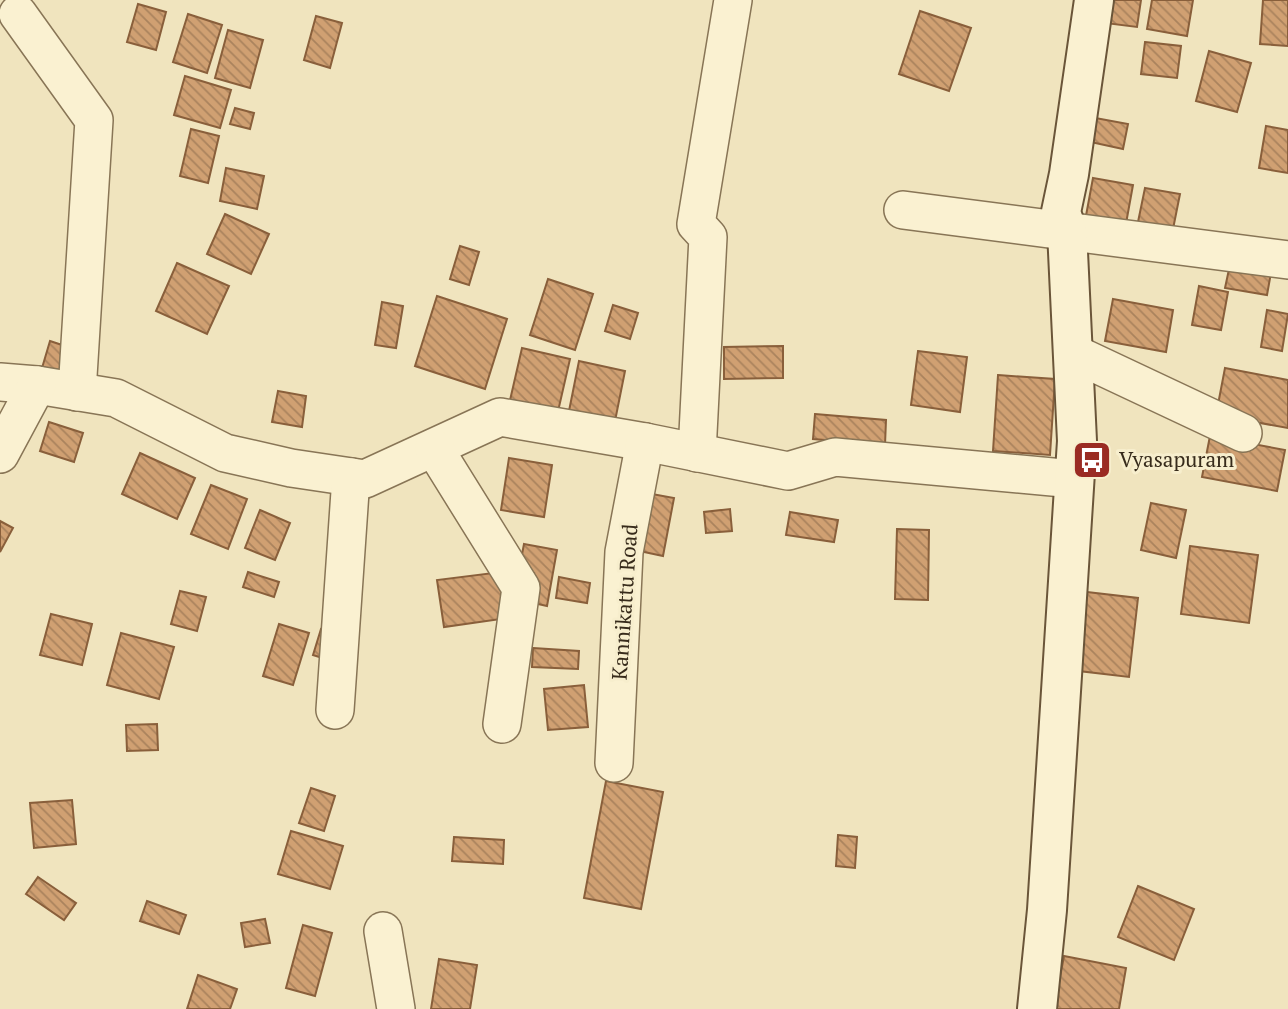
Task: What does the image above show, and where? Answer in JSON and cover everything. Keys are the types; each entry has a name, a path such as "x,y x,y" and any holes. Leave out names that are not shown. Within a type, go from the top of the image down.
{"main road":[{"path":"1037,1009 1047,910 1077,441 1068,231 1061,212 1094,0"}],"street":[{"path":"697,453 708,237 695,224 733,0"},
{"path":"18,14 94,120 77,392"},
{"path":"903,210 1288,260"},
{"path":"1073,353 1243,433"},
{"path":"0,382 116,398 225,453 290,468 365,479 500,417 645,442 788,471 835,457 1074,479"},
{"path":"0,454 37,385"},
{"name":"Kannikattu Road","path":"614,763 624,552 645,442"},
{"path":"434,448 522,588 502,724"},
{"path":"335,710 351,477"},
{"path":"383,931 396,1009"}],"building":[{"path":"1109,0 1141,0 1137,27 1105,23"},
{"path":"1152,0 1193,0 1187,36 1147,29"},
{"path":"1263,0 1288,0 1288,46 1260,44"},
{"path":"138,4 166,12 156,50 127,42"},
{"path":"920,11 971,28 949,91 899,74"},
{"path":"188,14 222,25 207,73 173,62"},
{"path":"316,16 342,23 330,68 304,60"},
{"path":"228,30 263,40 250,88 215,78"},
{"path":"1145,42 1181,46 1177,78 1141,74"},
{"path":"1209,51 1251,63 1237,112 1196,101"},
{"path":"185,76 231,90 220,128 174,115"},
{"path":"235,108 254,113 250,129 230,124"},
{"path":"1090,117 1128,124 1123,149 1086,141"},
{"path":"1266,126 1288,130 1288,173 1259,168"},
{"path":"191,129 219,136 208,183 180,176"},
{"path":"226,168 264,176 257,209 220,201"},
{"path":"1093,178 1133,185 1125,229 1085,221"},
{"path":"1145,188 1180,194 1173,229 1138,222"},
{"path":"225,214 269,234 251,274 207,254"},
{"path":"460,246 479,252 469,285 450,279"},
{"path":"1231,260 1272,267 1267,295 1225,288"},
{"path":"177,263 229,286 207,334 156,311"},
{"path":"548,279 593,294 575,350 530,335"},
{"path":"1199,286 1228,292 1221,330 1192,325"},
{"path":"437,296 507,319 485,389 415,366"},
{"path":"1113,299 1173,310 1166,352 1105,341"},
{"path":"382,302 403,306 396,348 375,345"},
{"path":"613,305 638,313 630,339 605,331"},
{"path":"1267,310 1288,314 1282,351 1261,347"},
{"path":"50,341 74,349 65,375 42,368"},
{"path":"783,346 783,378 724,379 724,347"},
{"path":"522,348 570,359 556,420 508,409"},
{"path":"918,351 967,357 960,412 911,405"},
{"path":"579,361 625,371 615,421 569,411"},
{"path":"1225,368 1288,380 1288,428 1216,415"},
{"path":"998,375 1055,379 1050,455 993,451"},
{"path":"278,391 306,396 302,427 272,422"},
{"path":"815,414 886,420 885,445 813,439"},
{"path":"49,422 83,433 74,462 40,451"},
{"path":"1210,436 1285,450 1277,491 1202,477"},
{"path":"140,453 195,478 177,519 122,494"},
{"path":"509,458 552,465 544,517 501,510"},
{"path":"211,485 247,499 228,549 191,534"},
{"path":"641,492 674,498 663,556 630,549"},
{"path":"1151,503 1186,510 1176,558 1141,550"},
{"path":"730,509 732,531 706,533 704,512"},
{"path":"260,510 290,523 275,560 245,548"},
{"path":"790,512 838,520 834,542 786,535"},
{"path":"0,521 13,528 0,552"},
{"path":"897,529 929,530 928,600 895,599"},
{"path":"524,544 557,550 547,606 529,602 534,573 519,570"},
{"path":"1190,546 1258,555 1249,623 1181,614"},
{"path":"248,572 279,582 274,597 243,587"},
{"path":"501,572 508,618 444,627 437,580"},
{"path":"559,577 590,583 587,603 556,598"},
{"path":"180,591 206,597 197,631 171,624"},
{"path":"1087,592 1138,598 1129,677 1079,671"},
{"path":"51,614 92,624 82,665 40,655"},
{"path":"279,624 309,633 293,685 263,676"},
{"path":"321,629 337,634 329,660 313,655"},
{"path":"121,633 174,647 159,699 107,685"},
{"path":"533,648 579,651 578,669 532,667"},
{"path":"584,685 588,727 548,730 544,689"},
{"path":"157,724 158,750 127,751 126,725"},
{"path":"606,781 663,792 641,909 584,898"},
{"path":"311,788 335,796 324,831 299,823"},
{"path":"72,800 76,844 34,848 30,803"},
{"path":"291,831 343,846 330,889 278,874"},
{"path":"838,835 857,837 855,868 836,866"},
{"path":"454,837 504,840 503,864 452,861"},
{"path":"38,877 76,903 64,920 26,894"},
{"path":"1138,886 1194,909 1174,960 1118,937"},
{"path":"147,901 186,915 179,934 140,921"},
{"path":"265,919 270,943 245,947 241,923"},
{"path":"303,925 332,933 315,996 286,988"},
{"path":"1064,956 1126,968 1119,1009 1054,1009"},
{"path":"439,959 477,965 470,1009 431,1009"},
{"path":"198,975 237,989 230,1009 187,1009"}],"place":[{"name":"Vyasapuram","path":"1092,460"}]}
